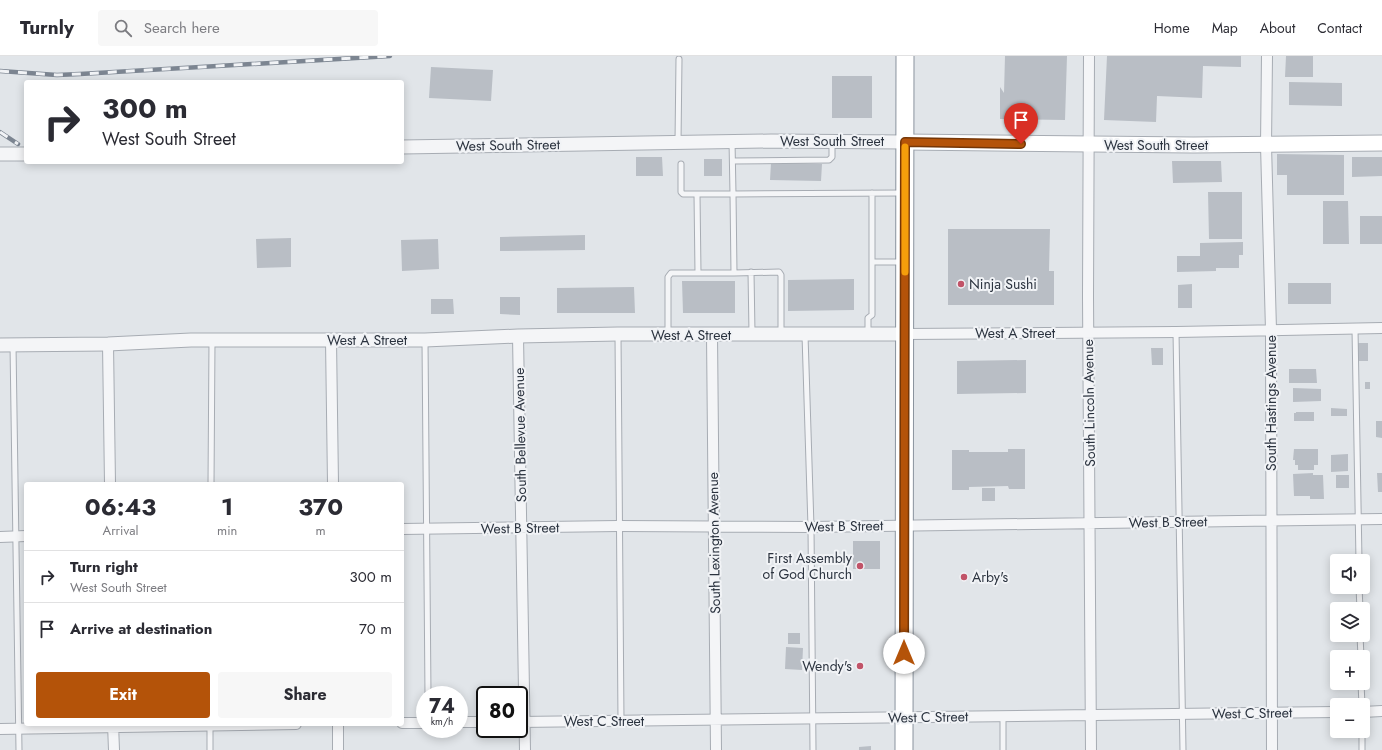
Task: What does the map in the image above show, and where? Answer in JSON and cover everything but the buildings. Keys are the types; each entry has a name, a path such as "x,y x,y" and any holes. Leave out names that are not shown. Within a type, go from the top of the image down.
{"highway":[{"path":"904,750 905,56"}],"main road":[{"name":"West South Street","path":"905,142 1089,145 1266,145 1382,143"}],"street":[{"name":"South Lincoln Avenue","path":"1089,56 1091,750"},
{"name":"South Hastings Avenue","path":"1267,56 1266,145 1270,330 1272,750"},
{"name":"West South Street","path":"404,147 732,141 905,142"},
{"path":"0,154 24,154"},
{"name":"West A Street","path":"6,345 108,344 212,340 425,340 618,334 1089,333 1382,328"},
{"name":"South Lexington Avenue","path":"712,335 716,750"},
{"name":"South Bellevue Avenue","path":"518,336 522,528 522,686"},
{"path":"331,340 333,482"},
{"path":"108,344 110,482"},
{"name":"West B Street","path":"404,529 618,526 811,527 1382,519"},
{"path":"0,537 21,536"},
{"path":"1370,712 1382,711"},
{"name":"West C Street","path":"528,722 1330,712"},
{"path":"404,723 416,723"},
{"path":"0,729 81,726"},
{"path":"113,726 114,750"},
{"path":"338,726 338,750"},
{"name":"South Bellevue Avenue","path":"524,738 525,750"}],"lane":[{"path":"678,142 679,59"},
{"path":"732,141 734,273"},
{"path":"733,161 829,160 832,157 832,141"},
{"path":"681,164 681,192 683,194 905,193"},
{"path":"868,334 868,318 872,315 872,193"},
{"path":"697,194 698,273"},
{"path":"872,262 905,262"},
{"path":"751,272 752,334"},
{"path":"668,335 668,277 672,273 751,272 779,272 781,275 781,334"},
{"path":"1355,329 1359,554"},
{"path":"1176,332 1183,750"},
{"path":"618,334 618,526 621,721"},
{"path":"805,334 811,527 813,750"},
{"path":"211,482 212,340"},
{"path":"425,340 428,686"},
{"path":"6,345 21,536 18,750"},
{"path":"1003,716 1003,750"},
{"path":"210,726 210,750"},
{"path":"1362,738 1362,750"}],"railway":[{"path":"0,71 57,75 390,56"},
{"path":"0,132 18,144"}],"slow traffic":[{"path":"905,147 905,272"}],"place":[{"name":"Ninja Sushi","path":"961,284"},
{"name":"First Assembly of God Church","path":"860,566"},
{"name":"Arby's","path":"964,577"},
{"name":"Wendy's","path":"860,666"}],"route":[{"path":"904,653 905,142 1021,144"}]}
